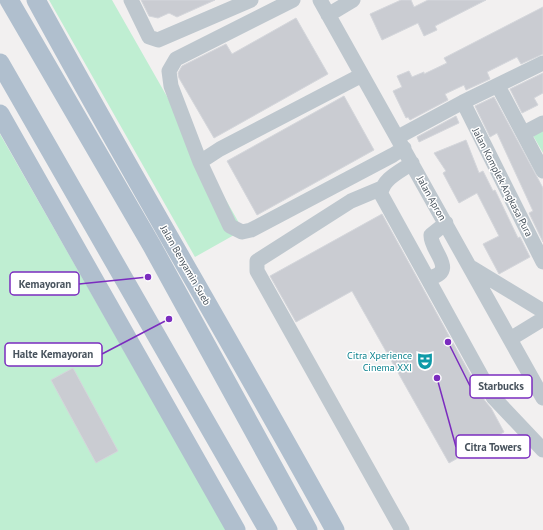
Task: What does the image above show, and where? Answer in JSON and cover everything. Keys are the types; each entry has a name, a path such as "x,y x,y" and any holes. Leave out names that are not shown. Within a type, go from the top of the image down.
{"main road":[{"name":"Jalan Benyamin Sueb","path":"9,0 152,246 308,530"},
{"name":"Jalan Benyamin Sueb","path":"36,0 99,116 180,255 335,530"},
{"path":"0,63 268,530"},
{"path":"0,113 54,156"},
{"path":"0,113 236,530"},
{"path":"152,246 180,255"},
{"path":"185,386 209,483"},
{"path":"274,420 297,512"}],"street":[{"path":"131,0 149,37 158,40 251,0"},
{"path":"293,0 176,59 169,71 170,86 200,162 230,226 242,232 258,226 393,155 401,142 463,102 543,63"},
{"name":"Jalan Apron","path":"320,0 401,142 543,398"},
{"path":"328,15 354,0"},
{"path":"200,162 220,149 362,75"},
{"path":"498,86 543,171"},
{"name":"Jalan Komplek Angkasa Pura","path":"463,102 543,262"},
{"path":"524,133 543,123"},
{"path":"412,163 386,182 382,188 381,194 429,278 493,397 543,450"},
{"path":"382,188 351,201 257,261 257,271 402,530"},
{"path":"429,278 437,276 441,272 442,262 430,240 431,235 446,223"},
{"path":"470,267 543,311"},
{"path":"510,339 543,319"}],"green space":[{"path":"49,0 112,0 243,230 195,257"},
{"path":"543,126 543,153 531,132"},
{"path":"0,134 215,510 227,530 0,530"}],"building":[{"path":"141,0 215,0 177,17 169,13 158,18 149,16"},
{"path":"401,0 411,0 414,7 428,0 486,0 435,26 437,30 424,36 418,23 382,40 370,14"},
{"path":"543,7 543,54 521,64 517,57 487,72 490,79 466,90 464,85 445,94 448,100 410,120 408,117 406,118 393,91 402,87 397,76 409,71 412,77 424,72 424,74 447,63 444,58"},
{"path":"296,18 328,74 214,138 179,78 178,73 182,66 226,44 232,54"},
{"path":"543,73 543,93 534,98 538,105 522,113 510,89"},
{"path":"344,96 374,150 257,215 227,161"},
{"path":"494,97 543,188 543,242 529,213 533,211 497,133 490,137 475,106"},
{"path":"456,116 459,123 419,142 417,137"},
{"path":"466,140 479,173 483,171 493,191 495,190 518,238 520,237 530,257 499,274 483,244 499,236 477,193 459,203 443,173 446,171 434,153"},
{"path":"382,214 485,401 491,408 504,432 449,463 352,291 296,322 270,276"},
{"path":"73,368 118,451 96,463 51,380"}],"place":[{"name":"Kemayoran","path":"148,277"},
{"name":"Halte Kemayoran","path":"169,319"},
{"name":"Starbucks","path":"448,342"},
{"name":"Citra Xperience Cinema XXI","path":"425,361"},
{"name":"Citra Towers","path":"437,378"}]}
